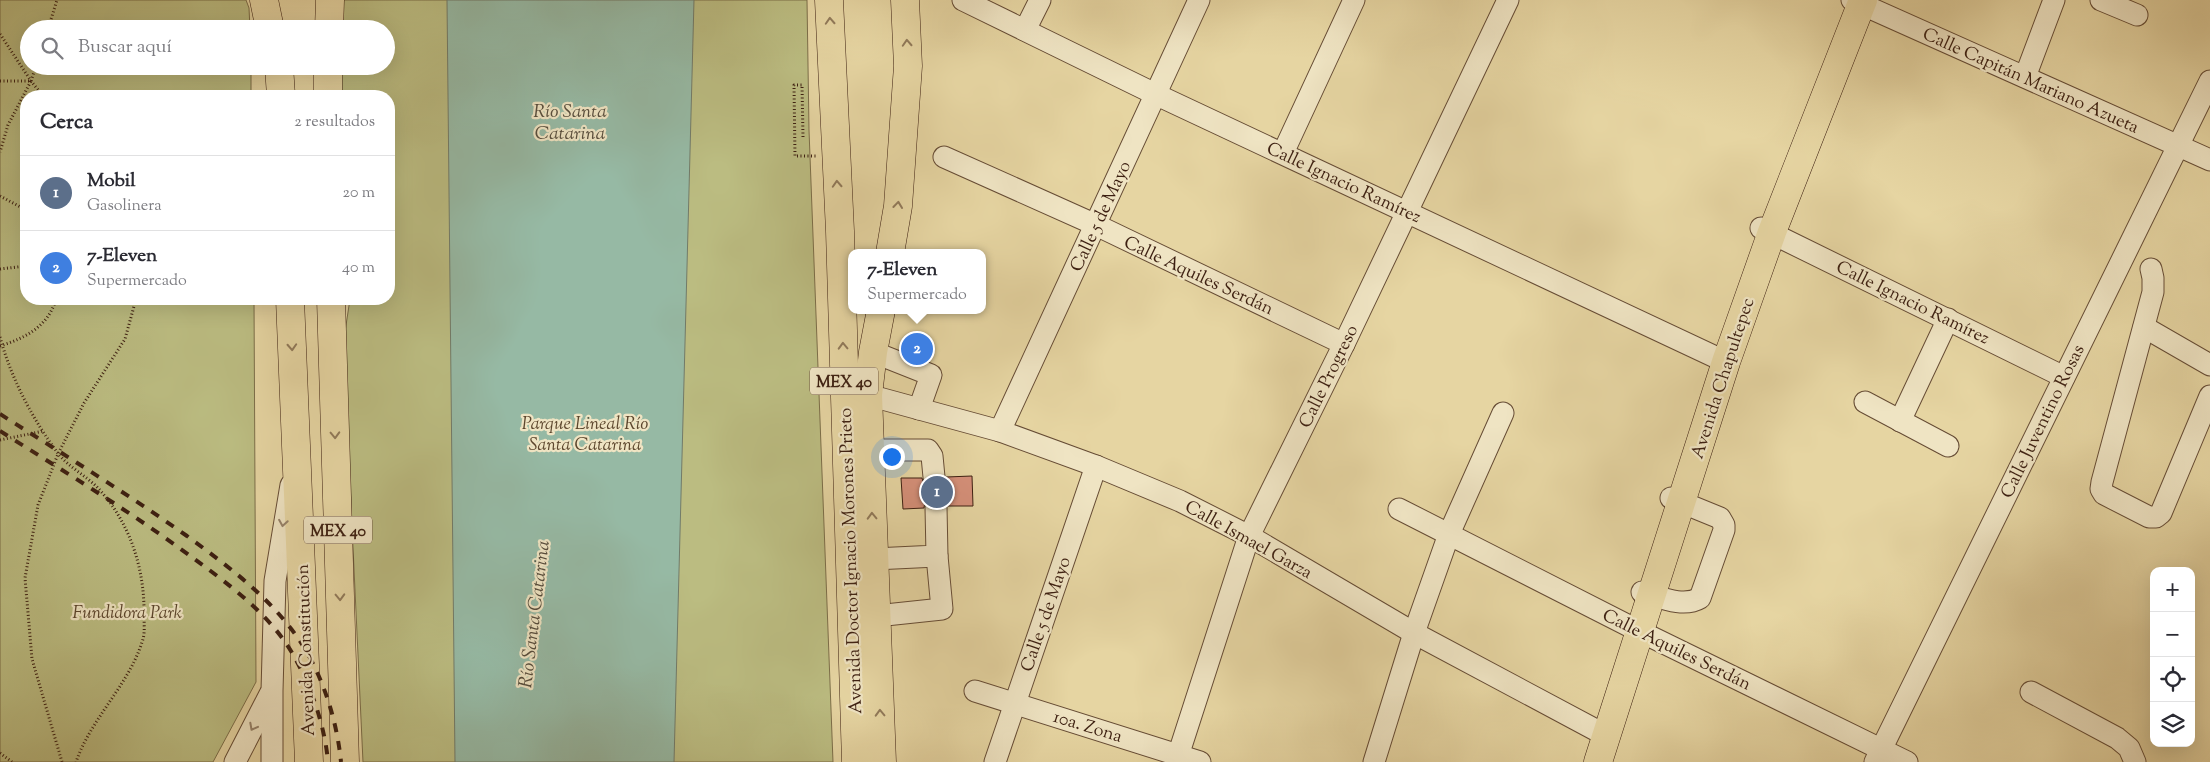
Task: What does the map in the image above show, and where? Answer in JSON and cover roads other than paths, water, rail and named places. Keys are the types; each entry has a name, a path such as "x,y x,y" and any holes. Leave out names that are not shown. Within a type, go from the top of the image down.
{"main road":[{"path":"264,0 268,20"},
{"path":"279,0 279,20"},
{"path":"329,20 330,0"},
{"name":"Avenida Doctor Ignacio Morones Prieto","path":"829,0 840,231 856,762"},
{"path":"891,249 898,206 908,66 906,0"},
{"name":"Avenida Chapultepec","path":"1598,762 1602,734 1720,359 1767,230 1856,1"},
{"path":"280,75 281,90"},
{"path":"328,75 328,90"},
{"path":"840,231 848,261"},
{"name":"Avenida Constitución","path":"290,305 309,762"},
{"path":"303,595 326,305"},
{"name":"Avenida Constitución","path":"331,305 345,762"},
{"path":"862,314 873,352"},
{"name":"Avenida Doctor Ignacio Morones Prieto","path":"880,314 868,395 882,762"},
{"path":"1588,762 1602,734"}],"street":[{"name":"Calle Ignacio Ramírez","path":"963,0 1156,94 1720,359"},
{"path":"1025,30 1040,0"},
{"name":"Calle 5 de Mayo","path":"1000,431 1199,0"},
{"path":"1283,153 1354,0"},
{"name":"Calle Progreso","path":"1178,758 1249,536 1408,212 1508,0"},
{"path":"2025,76 2054,0"},
{"path":"2101,0 2137,15"},
{"name":"Calle Capitán Mariano Azueta","path":"1856,1 2210,160"},
{"name":"Calle Juventino Rosas","path":"1878,756 2210,81"},
{"name":"Calle Aquiles Serdán","path":"944,157 1096,225 1344,344"},
{"name":"Calle Ignacio Ramírez","path":"1767,230 2064,377"},
{"path":"2151,269 2154,278 2153,292 2102,482 2101,489 2104,494 2149,517 2156,517 2161,513 2210,396"},
{"path":"1900,421 1948,318"},
{"path":"2144,327 2210,365"},
{"path":"873,352 930,375 919,409"},
{"name":"Calle Ismael Garza","path":"868,395 1000,431 1096,466 1180,501 1249,536 1414,633 1602,734"},
{"path":"1865,402 1948,446"},
{"path":"1374,762 1414,633 1449,534 1502,413"},
{"path":"870,450 928,450 932,456 934,478"},
{"path":"272,762 275,581 284,518 297,458"},
{"name":"Calle 5 de Mayo","path":"995,762 1096,466"},
{"path":"1647,594 1684,603 1700,598 1724,530 1724,525 1720,518 1676,500"},
{"path":"876,616 942,609 937,556 936,507"},
{"name":"Calle Aquiles Serdán","path":"1399,509 1636,629 1878,756 1907,762"},
{"path":"874,559 937,556"},
{"name":"10a. Zona","path":"975,691 1178,758 1200,762"},
{"path":"235,762 272,692"},
{"path":"2031,692 2117,738 2129,748 2136,762"}],"water":[{"name":"Río Santa Catarina","path":"447,0 694,0 674,762 455,762"}],"tunnel":[{"path":"934,477 936,507"}],"railway":[{"path":"0,414 118,489 187,536 233,571 276,610 300,641 316,669 328,699 341,762"},
{"path":"0,431 170,541 221,579 263,615 286,643 307,682 321,722 328,762"}],"place":[{"name":"7-Eleven","path":"917,349"},
{"name":"Mobil","path":"937,492"}],"park label":[{"name":"Parque Lineal Río Santa Catarina","path":"585,433"},
{"name":"Fundidora Park","path":"127,612"}]}
